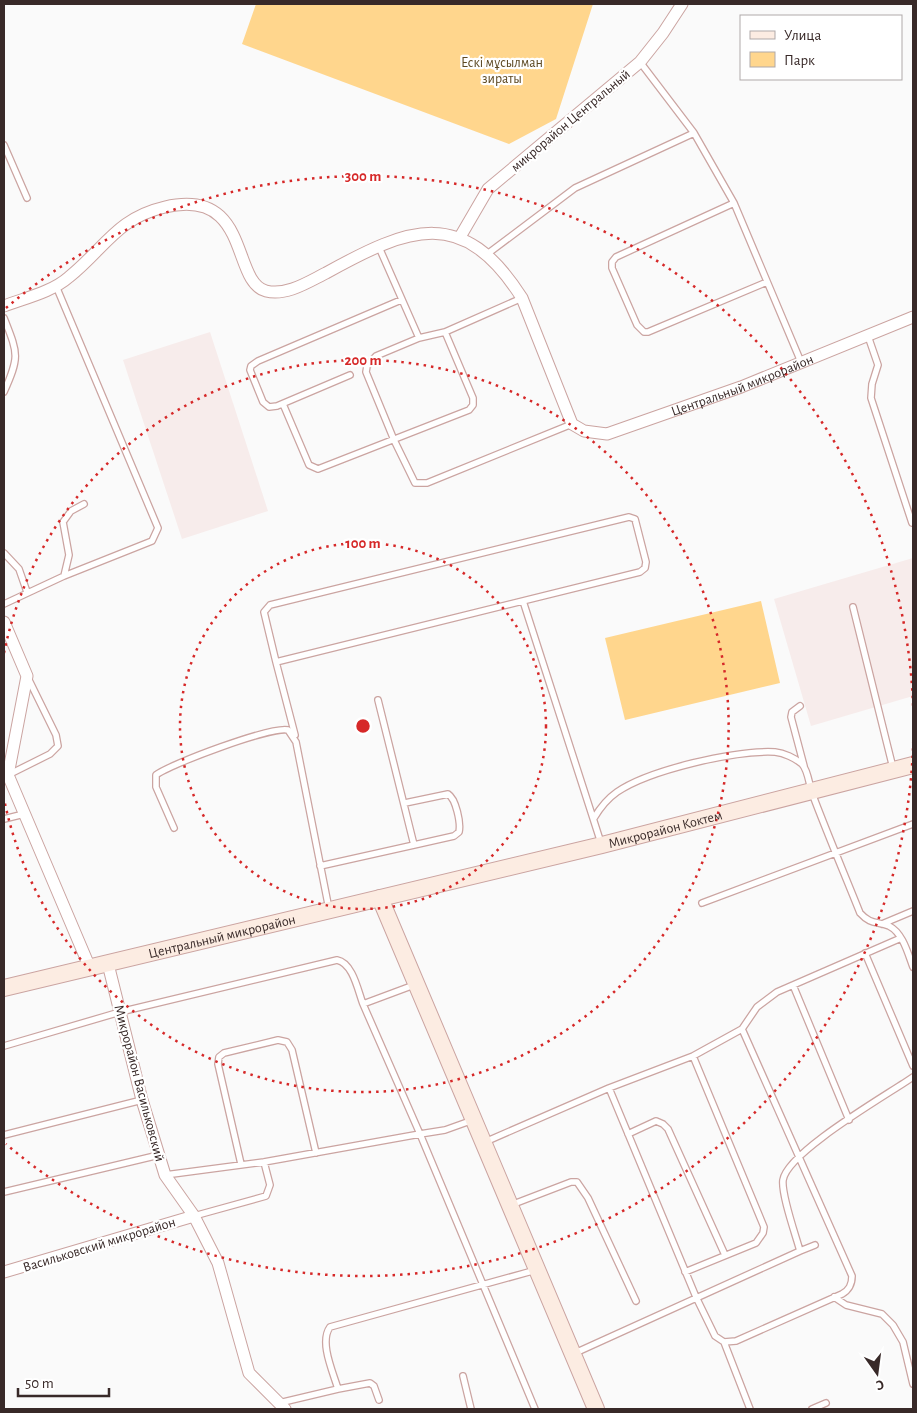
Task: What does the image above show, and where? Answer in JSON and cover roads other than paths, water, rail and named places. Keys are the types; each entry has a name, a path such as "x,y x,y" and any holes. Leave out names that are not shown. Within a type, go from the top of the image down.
{"main road":[{"name":"Микрорайон Коктем","path":"380,898 602,845 913,765"},
{"name":"Центральный микрорайон","path":"4,988 330,912 380,898"},
{"path":"380,898 596,1409"}],"street":[{"name":"микрорайон Центральный","path":"460,237 488,189 640,62 664,33 682,4"},
{"path":"4,306 56,286 80,267 120,226 148,212 178,204 195,205 220,217 232,228 251,279 263,290 277,292 292,290 378,245 421,234 460,237 486,255 512,283 522,298 572,424"},
{"name":"Центральный микрорайон","path":"572,424 584,431 607,434 715,396 913,317"},
{"path":"4,622 27,676 6,776 90,968"},
{"name":"Микрорайон Васильковский","path":"108,964 142,1100 165,1175 194,1216 221,1272 249,1373 282,1406"},
{"name":"Васильковский микрорайон","path":"4,1272 194,1216"}],"lane":[{"path":"640,62 694,133 734,203 801,362"},
{"path":"486,255 576,188 694,133"},
{"path":"4,145 6,154 27,198"},
{"path":"734,203 616,257 612,262 612,268 637,326 648,332 767,282"},
{"path":"378,245 419,338"},
{"path":"4,604 64,576 152,541 158,528 56,286"},
{"path":"522,298 444,332 419,338 376,356 367,366 368,380 412,480 424,484 572,424"},
{"path":"350,375 273,407 266,405 251,375 251,366 254,363 401,300"},
{"path":"4,318 17,355 15,368 4,392"},
{"path":"283,404 309,464 315,469 322,469 469,410 474,405 473,398 444,332"},
{"path":"868,336 878,365 872,384 871,398 912,523"},
{"path":"64,576 70,555 63,522 71,511 84,504"},
{"path":"276,662 643,570 646,562 635,519 629,517 270,605 264,612 276,662 296,742 330,912"},
{"path":"4,552 19,569 27,592"},
{"path":"523,600 602,845"},
{"path":"853,607 894,770"},
{"path":"6,776 50,754 58,746 56,735 27,676"},
{"path":"378,700 414,845"},
{"path":"800,706 792,712 792,717 811,791 860,913 873,923 890,927 901,938 913,967"},
{"path":"174,828 156,787 155,779 160,773 252,736 273,730 288,730 296,742"},
{"path":"594,818 608,799 625,788 651,777 708,760 737,755 776,752 795,759 804,766"},
{"path":"320,866 454,836 459,832 460,827 450,794 405,804"},
{"path":"4,819 24,814"},
{"path":"702,903 913,824"},
{"path":"882,924 913,911"},
{"path":"484,1142 608,1088 693,1056 742,1029 757,1008 777,992 901,938"},
{"path":"865,953 913,1066"},
{"path":"4,1046 120,1012 337,960 348,967 535,1409"},
{"path":"364,1004 416,984"},
{"path":"793,985 849,1120"},
{"path":"724,1342 736,1341 834,1297 850,1287 852,1276 797,1158 742,1029"},
{"path":"241,1164 218,1064 219,1057 224,1053 278,1040 287,1042 292,1050 316,1153"},
{"path":"686,1272 756,1243 764,1227 763,1220 693,1056"},
{"path":"800,1251 782,1185 787,1168 797,1158 849,1120 913,1077"},
{"path":"608,1088 696,1297 715,1336 724,1342 750,1409"},
{"path":"4,1135 142,1100"},
{"path":"165,1175 316,1153 445,1130 475,1120"},
{"path":"628,1134 656,1121 668,1129 725,1256"},
{"path":"4,1192 159,1155"},
{"path":"194,1216 266,1196 270,1185 264,1162"},
{"path":"511,1205 571,1182 577,1182 588,1198 636,1301"},
{"path":"573,1354 815,1245"},
{"path":"338,1388 325,1342 330,1327 538,1270"},
{"path":"834,1297 852,1307 882,1314 893,1324 903,1342 913,1384"},
{"path":"463,1376 471,1409"},
{"path":"282,1406 338,1388 370,1383 374,1386 379,1400"},
{"path":"812,1409 826,1403"}],"park label":[{"name":"Ескі мұсылман зираты","path":"502,70"}]}
